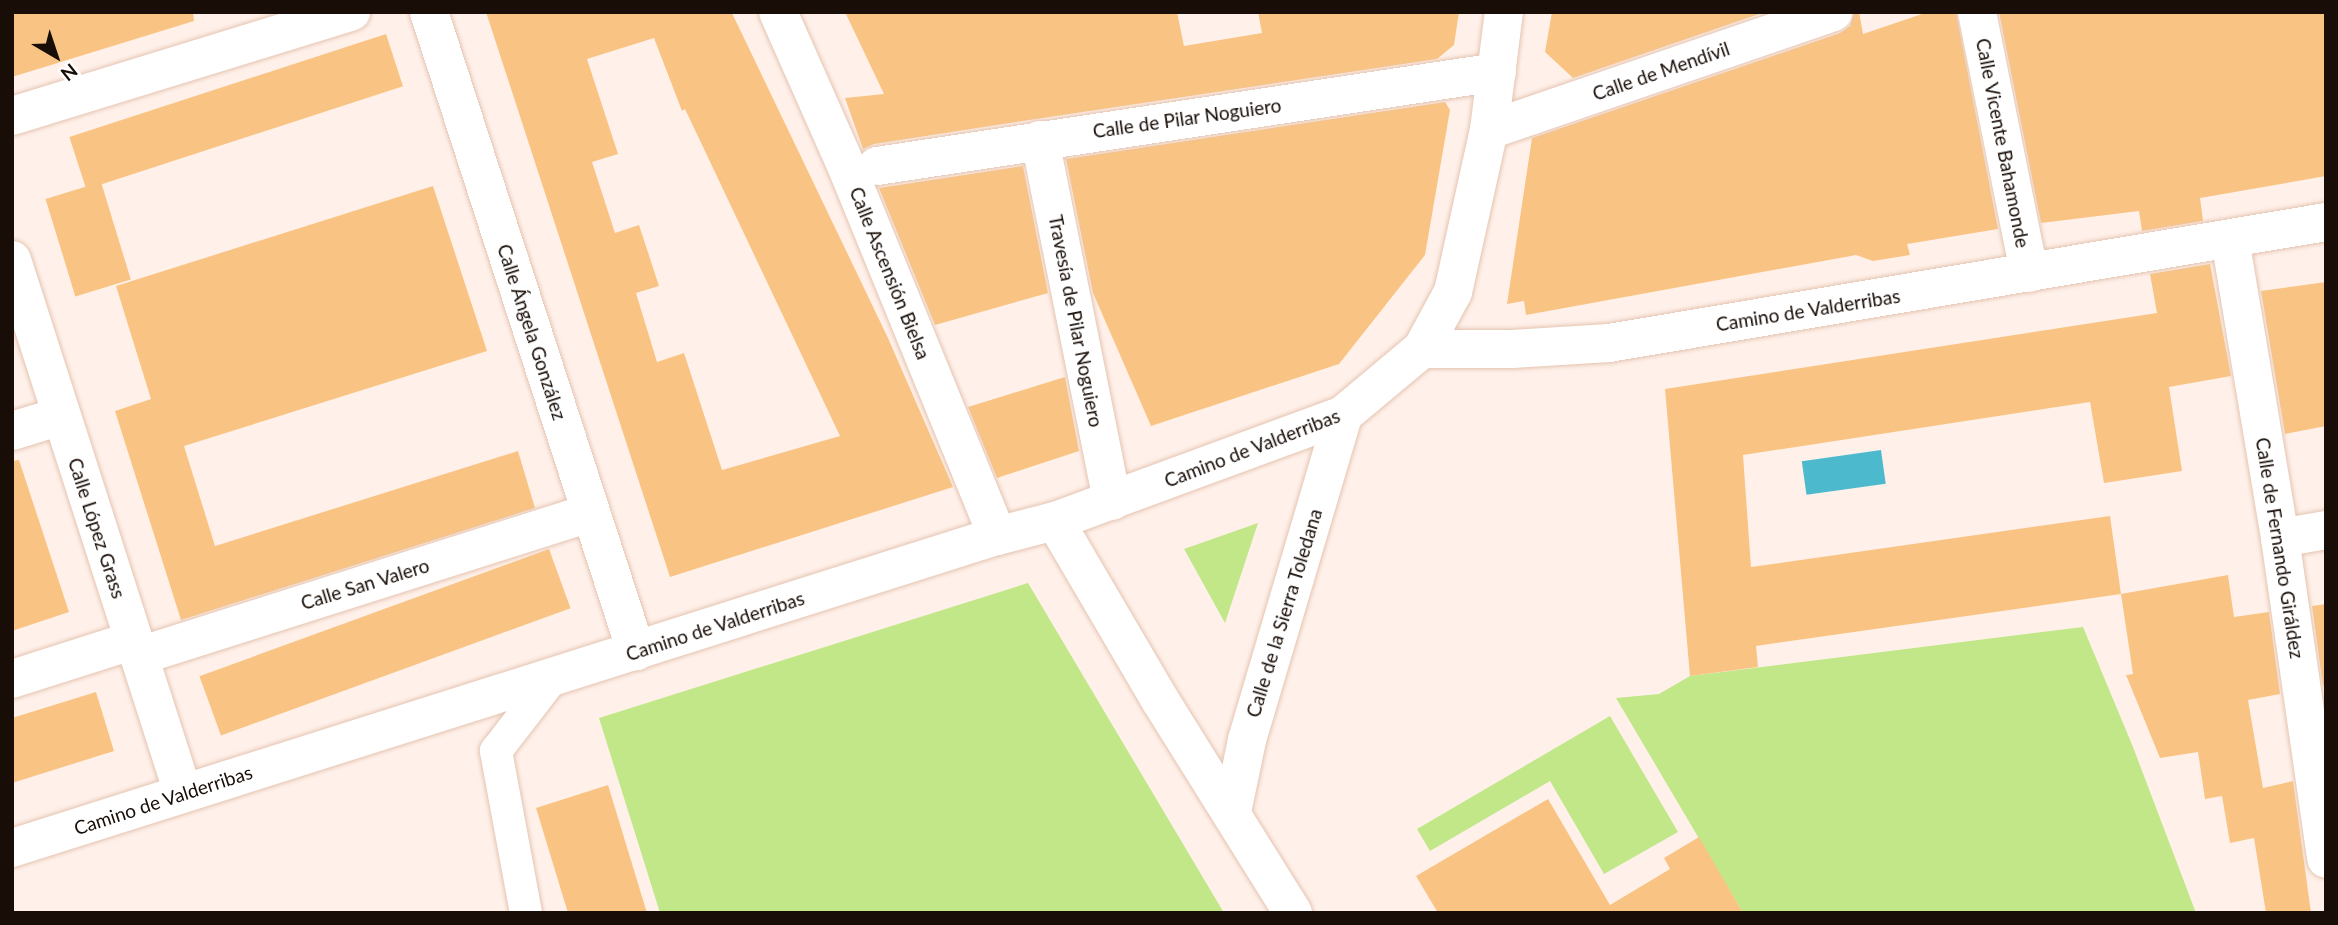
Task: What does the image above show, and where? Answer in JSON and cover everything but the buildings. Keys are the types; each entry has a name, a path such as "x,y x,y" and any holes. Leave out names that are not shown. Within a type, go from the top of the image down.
{"street":[{"path":"12,116 351,12"},
{"name":"Calle Ángela González","path":"429,12 636,651"},
{"name":"Calle Ascensión Bielsa","path":"779,12 848,170 998,536"},
{"path":"1423,349 1453,292 1489,130 1504,12"},
{"name":"Calle de Mendívil","path":"1489,130 1833,12"},
{"name":"Calle Vicente Bahamonde","path":"1977,12 2029,273"},
{"name":"Calle de Pilar Noguiero","path":"877,166 1496,72"},
{"name":"Travesía de Pilar Noguiero","path":"1040,140 1112,501"},
{"name":"Camino de Valderribas","path":"12,848 1112,501 1343,415 1423,349 1512,349 1609,343 2326,222"},
{"name":"Calle de Fernando Giráldez","path":"2230,239 2322,804 2326,859"},
{"name":"Calle López Grass","path":"12,260 183,793"},
{"name":"Calle de la Sierra Toledana","path":"1232,812 1247,740 1343,415"},
{"path":"12,431 61,416"},
{"name":"Calle San Valero","path":"137,648 591,513"},
{"path":"1055,521 1160,699 1293,913"},
{"path":"2280,538 2326,530"},
{"path":"12,678 137,648"},
{"path":"526,913 496,751 554,676"}],"green space":[{"path":"1258,523 1225,623 1184,549"},
{"path":"1028,583 1224,913 660,913 599,718"},
{"path":"2083,627 2133,747 2196,913 1743,913 1616,698 1659,694 1690,676"},
{"path":"1610,716 1678,832 1604,874 1550,781 1430,851 1417,829"}],"water":[{"path":"1881,450 1886,484 1807,495 1802,461"}]}
